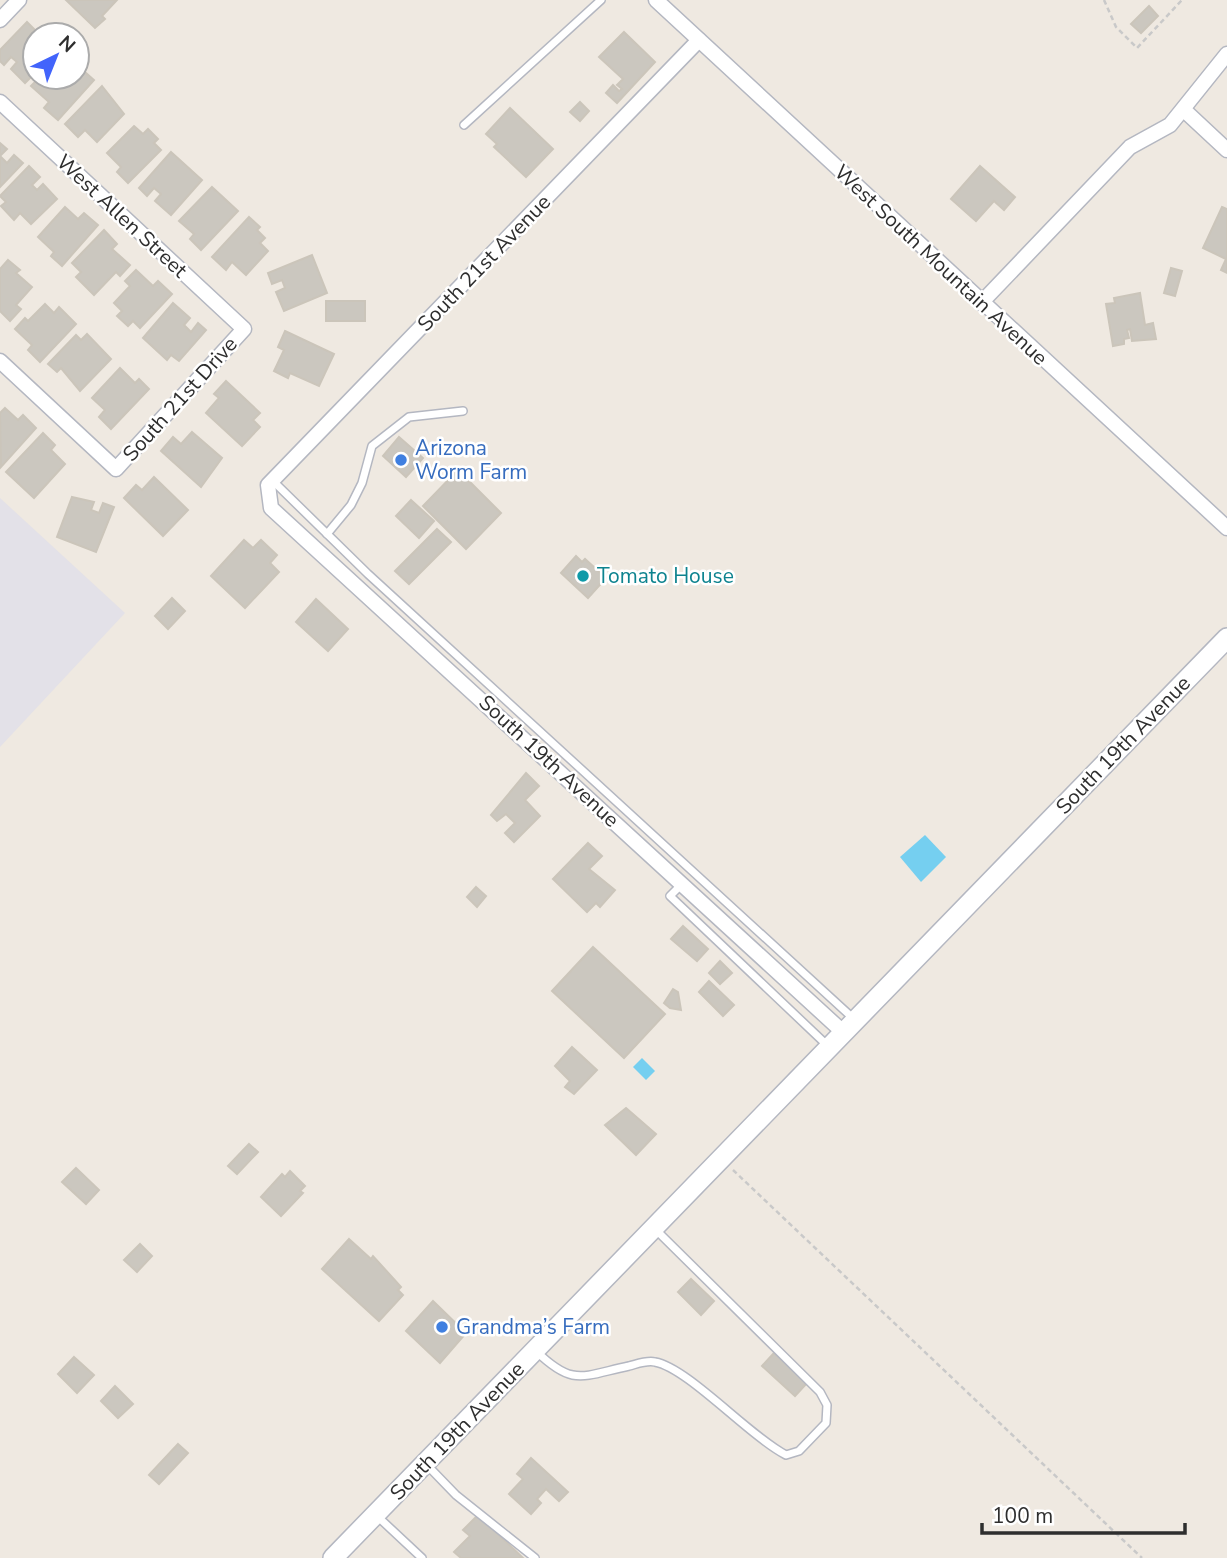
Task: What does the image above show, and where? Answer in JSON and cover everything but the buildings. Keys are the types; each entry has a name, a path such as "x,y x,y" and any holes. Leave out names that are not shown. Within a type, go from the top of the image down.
{"main road":[{"name":"South 19th Avenue","path":"333,1558 1227,638"}],"street":[{"path":"0,20 19,0"},
{"name":"West South Mountain Avenue","path":"656,0 1227,528"},
{"name":"South 21st Avenue","path":"270,483 699,40"},
{"path":"981,303 1130,147 1163,131 1184,110 1227,54"},
{"name":"West Allen Street","path":"0,102 244,329"},
{"path":"1184,110 1227,150"},
{"name":"South 21st Drive","path":"0,361 116,469 244,329"},
{"name":"South 19th Avenue","path":"270,483 271,508 682,883 849,1026"}],"lane":[{"path":"464,125 601,0"},
{"path":"327,534 351,505 362,482 372,446 409,417 463,411"},
{"path":"270,483 849,1026"},
{"path":"682,883 670,896 829,1047"},
{"path":"535,1350 558,1372 573,1378 652,1361 671,1366 765,1444 786,1455 799,1451 826,1423 827,1405 820,1392 653,1228"},
{"path":"425,1463 456,1495 536,1558"},
{"path":"376,1514 422,1558"}],"path":[{"path":"1104,0 1116,27 1137,48 1182,0"},
{"path":"721,1159 1142,1558"}],"shaded area":[{"path":"0,498 125,613 0,747"}],"water":[{"path":"925,835 946,857 921,882 900,857"},
{"path":"642,1058 655,1071 646,1080 633,1067"}],"place":[{"name":"Arizona Worm Farm","path":"401,460"},
{"name":"Tomato House","path":"583,576"},
{"name":"Grandma’s Farm","path":"442,1327"}]}
